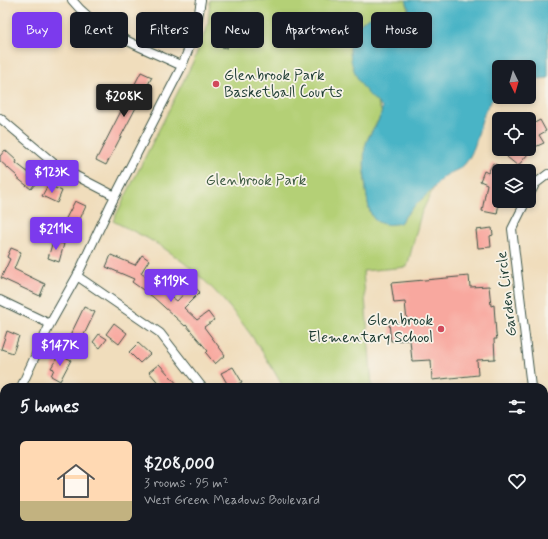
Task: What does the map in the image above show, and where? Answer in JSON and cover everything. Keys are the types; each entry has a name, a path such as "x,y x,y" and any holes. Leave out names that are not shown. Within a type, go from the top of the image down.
{"street":[{"path":"72,0 90,18 110,32 182,66"},
{"path":"24,383 50,324 77,276 115,196 182,66 196,30 201,0"},
{"path":"0,118 57,166 115,196"},
{"path":"536,183 548,174"},
{"name":"Garden Circle","path":"522,208 512,229 531,383"},
{"path":"77,276 160,332 199,383"},
{"path":"0,300 50,324"}],"green space":[{"name":"Glenbrook Park","path":"210,0 406,0 407,2 408,12 371,12 371,48 378,48 377,102 382,113 368,138 366,146 364,164 365,184 370,212 400,223 413,206 433,189 421,214 407,267 363,271 372,383 281,383 245,326 214,290 179,259 159,245 113,221 199,48 203,48 203,37 208,24"}],"water":[{"path":"406,0 548,0 548,78 536,79 536,60 492,60 492,100 483,116 472,153 465,164 444,177 400,223 387,224 380,223 374,219 371,214 367,196 364,163 365,147 380,118 382,108 360,83 352,65 350,48 363,48 363,21 371,17 371,48 432,48 432,12 408,12 409,8"}],"building":[{"path":"141,72 152,77 106,165 96,160"},
{"path":"540,120 546,131 539,135 544,143 536,147 536,122"},
{"path":"5,150 17,161 16,163 38,180 31,189 0,161 0,156"},
{"path":"526,156 520,164 516,164 507,157"},
{"path":"492,165 492,208 498,208 497,214 482,211 487,184 480,181 484,171 488,173"},
{"path":"48,185 62,191 57,203 42,196"},
{"path":"75,201 86,206 75,230 63,224"},
{"path":"44,228 54,232 51,240 41,236"},
{"path":"492,228 493,235 490,236 491,247 478,248 476,230"},
{"path":"53,241 64,244 59,262 48,258"},
{"path":"11,248 21,252 14,269 45,284 40,296 1,278 10,259 7,257"},
{"path":"111,255 135,265 142,255 149,260 141,273 177,301 192,285 200,292 184,308 197,320 208,312 214,320 204,327 225,355 215,364 206,353 208,351 186,325 185,326 153,297 132,282 134,279 106,267"},
{"path":"469,276 470,287 489,286 491,306 494,305 497,339 494,339 495,359 477,360 478,375 432,380 431,360 412,361 410,340 391,341 389,323 407,322 405,302 394,303 391,283"},
{"path":"84,307 95,312 80,343 69,338"},
{"path":"114,323 127,333 119,344 106,334"},
{"path":"7,331 19,336 13,353 1,349"},
{"path":"99,334 107,339 100,348 93,342"},
{"path":"138,343 150,354 140,363 129,352"},
{"path":"59,354 71,360 60,381 51,376 54,369 51,368"},
{"path":"159,364 176,383 159,383 149,372"},
{"path":"233,367 242,382 227,383 221,373"}],"place":[{"name":"Glenbrook Park Basketball Courts","path":"216,84"},
{"name":"Glenbrook Elementary School","path":"441,329"}]}
